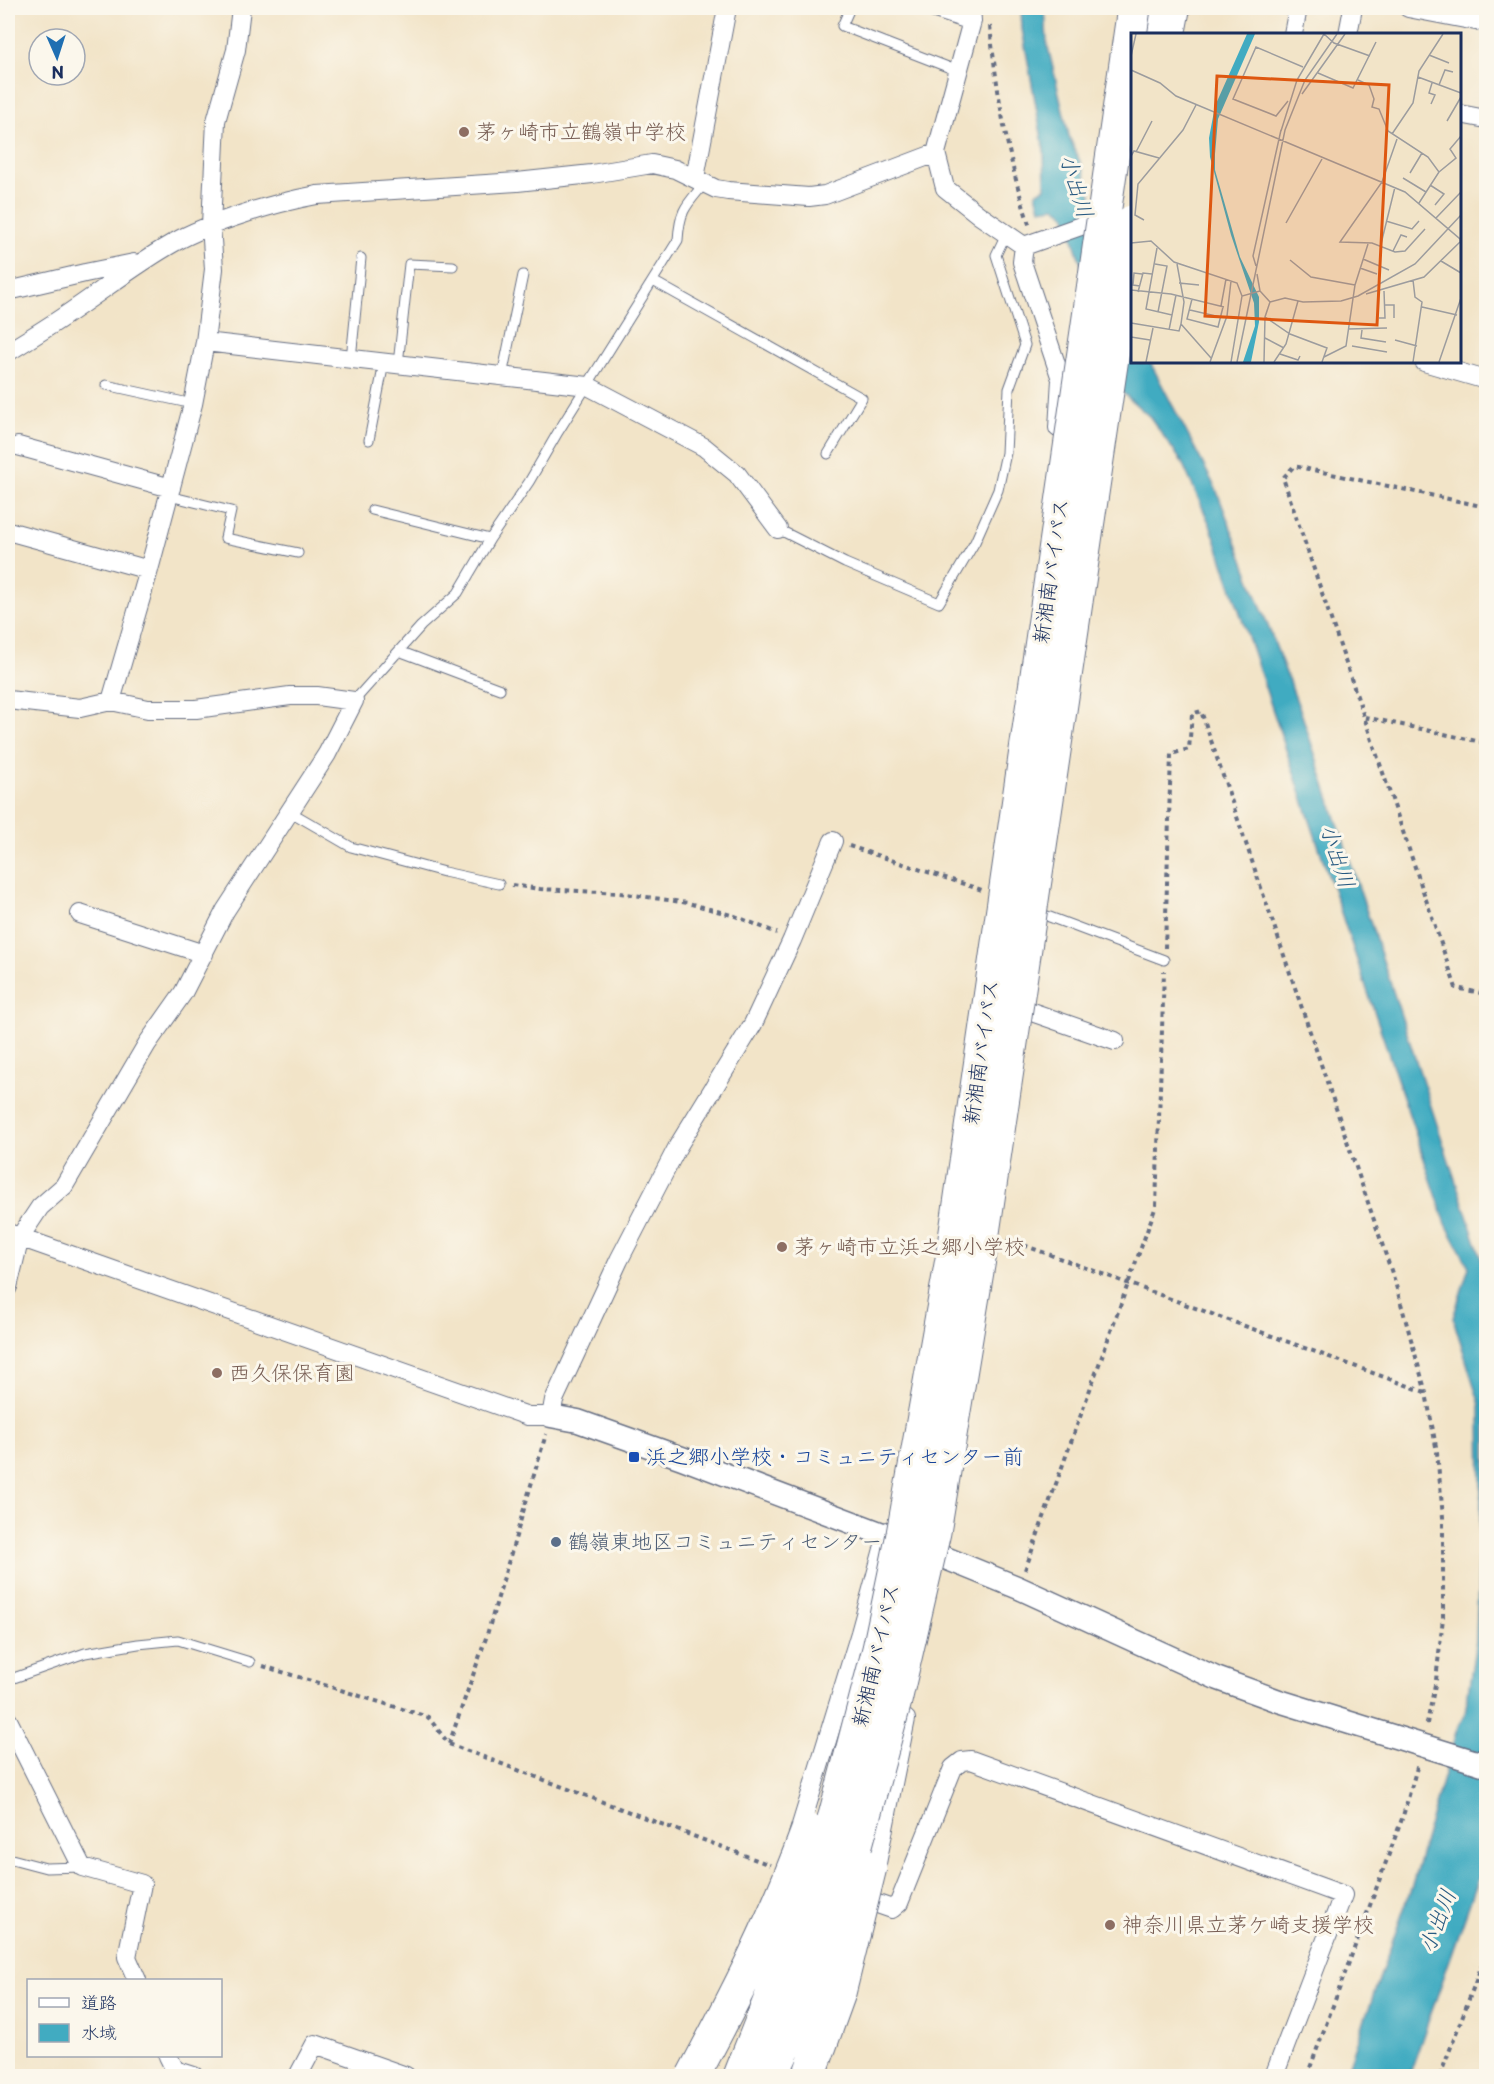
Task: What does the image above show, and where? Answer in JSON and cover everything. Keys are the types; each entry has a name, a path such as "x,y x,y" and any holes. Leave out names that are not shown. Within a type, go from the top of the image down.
{"highway":[{"name":"新湘南バイパス","path":"771,2076 799,2014 850,1867 895,1701 952,1259 1134,8"},
{"path":"1160,33 1164,8"},
{"name":"新湘南バイパス","path":"740,2076 758,2036 797,1932 835,1816 879,1649 915,1539 980,1253 1131,229"},
{"path":"693,2076 750,1969 793,1870 830,1769 857,1671 915,1539"},
{"path":"810,2076 839,1993 862,1905 901,1722 915,1539"}],"street":[{"path":"111,701 170,492 193,404 205,342 214,269 211,225 216,121 236,50 242,8"},
{"path":"699,181 727,8"},
{"path":"932,8 971,14 936,153 945,188 1006,234 1034,242 1131,208"},
{"path":"1176,33 1181,8"},
{"path":"1293,33 1298,8"},
{"path":"1348,33 1353,8"},
{"path":"1408,8 1486,23"},
{"path":"1461,114 1486,119"},
{"path":"8,352 175,242 211,225 298,199 317,195 517,182 592,174 652,164 675,169 699,181 728,191 817,196 936,153"},
{"path":"701,2076 915,1539 907,1443 943,1226 1058,428 1061,379 1022,262 1034,242"},
{"path":"8,291 142,262"},
{"path":"205,342 588,386 704,447 737,474 778,529"},
{"path":"1427,363 1486,380"},
{"path":"810,2076 869,1901 915,1539 990,1233 1026,1010 1089,574 1099,544 1099,525 1058,428"},
{"path":"18,446 170,492"},
{"path":"8,531 149,570"},
{"path":"8,700 80,708 111,701 148,709 196,709 290,696 317,696 354,701 327,754 225,912 183,993 147,1044 64,1186 40,1206 14,1235 8,1287"},
{"path":"551,1416 554,1400 619,1260 678,1146 753,1024 792,940 833,841"},
{"path":"80,914 204,954"},
{"path":"1026,1010 1114,1041"},
{"path":"14,1235 528,1416 551,1416 578,1421 915,1539 1216,1678 1279,1701 1486,1765"},
{"path":"8,1720 82,1867 142,1884 127,1957 137,1979"},
{"path":"869,1901 892,1909 899,1903 953,1768 962,1761 971,1760 1343,1895 1274,2076"},
{"path":"298,2076 315,2044 406,2076"},
{"path":"169,2057 175,2070 194,2076"}],"lane":[{"path":"850,8 842,26 958,71"},
{"path":"354,701 421,626 458,593 678,240 682,211 699,181"},
{"path":"778,529 845,563 939,603 975,542 998,490 1006,453 1009,389 1025,345 996,255 1006,234"},
{"path":"351,359 362,258"},
{"path":"369,440 391,363 409,264 453,266"},
{"path":"502,376 523,275"},
{"path":"653,281 862,398 828,454"},
{"path":"106,384 193,404"},
{"path":"170,492 231,511 225,538 298,554"},
{"path":"372,510 490,539"},
{"path":"399,651 500,689"},
{"path":"289,811 351,847 499,884"},
{"path":"1039,913 1164,960"},
{"path":"8,1680 85,1653 177,1640 250,1662"},
{"path":"8,1858 46,1868 82,1867"}],"path":[{"path":"990,24 996,88 1022,205 1034,242"},
{"path":"1486,507 1294,466 1283,478 1456,988 1486,994"},
{"path":"1019,1588 1156,1206 1171,754 1189,749 1192,714 1201,711 1395,1282 1426,1392 1437,1452 1443,1517 1443,1618 1436,1680 1423,1745 1403,1815 1306,2076"},
{"path":"1364,717 1486,743"},
{"path":"833,841 991,893"},
{"path":"499,884 540,889 621,893 688,903 735,916 792,940"},
{"path":"990,1233 1426,1392"},
{"path":"449,1744 486,1638 551,1416"},
{"path":"250,1662 428,1717 449,1744 784,1870"},
{"path":"1440,2076 1486,1954"}],"water":[{"name":"小出川","path":"1021,8 1045,8 1047,43 1069,136 1083,169 1131,325 1131,363 1151,363 1216,489 1302,715 1486,1273 1486,1857 1409,2076 1345,2076 1412,1886 1456,1732 1465,1713 1476,1641 1481,1501 1480,1405 1453,1318 1469,1267 1446,1224 1211,527 1182,462 1150,417 1122,392 1065,214 1055,207 1040,209 1036,193 1045,188 1044,150 1022,29"}],"place":[{"name":"茅ヶ崎市立鶴嶺中学校","path":"464,132"},
{"name":"茅ヶ崎市立浜之郷小学校","path":"782,1247"},
{"name":"西久保保育園","path":"217,1373"},
{"name":"浜之郷小学校・コミュニティセンター前","path":"634,1457"},
{"name":"鶴嶺東地区コミュニティセンター","path":"556,1542"},
{"name":"神奈川県立茅ケ崎支援学校","path":"1110,1925"}]}
